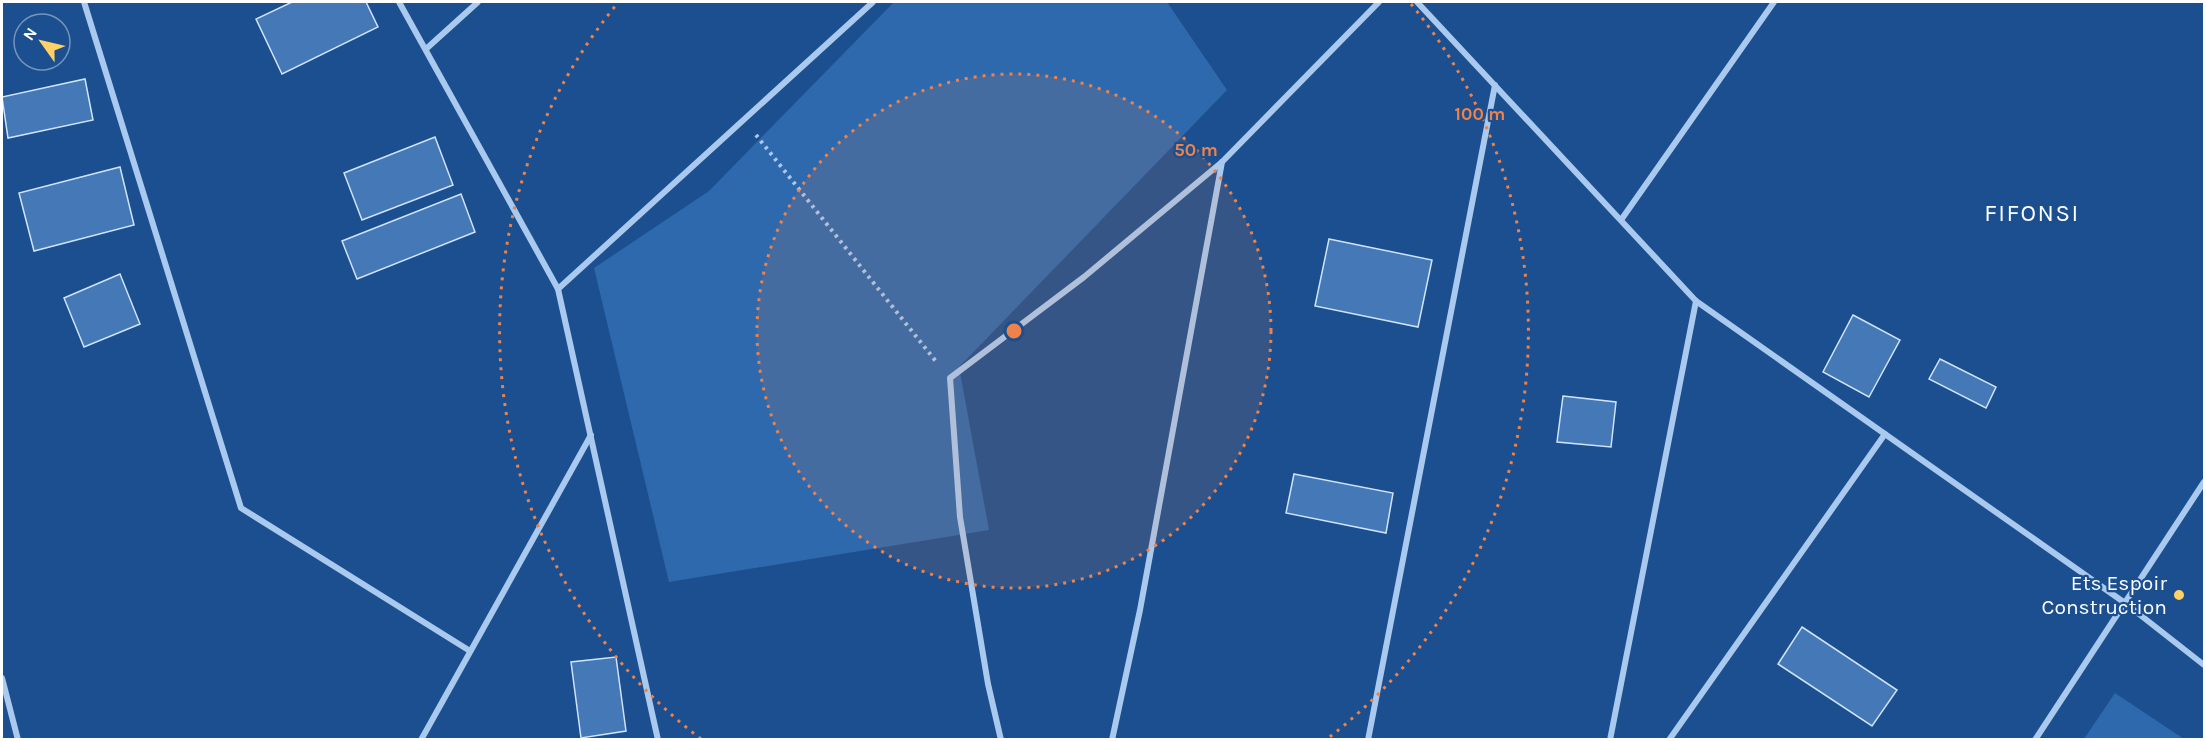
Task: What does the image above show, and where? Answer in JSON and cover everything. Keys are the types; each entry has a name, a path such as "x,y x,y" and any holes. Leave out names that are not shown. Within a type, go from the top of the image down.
{"street":[{"path":"84,2 241,508 470,651"},
{"path":"399,2 558,289 658,740"},
{"path":"426,49 478,2"},
{"path":"558,289 873,2"},
{"path":"1001,740 988,684 960,517 950,378 1084,277 1222,162 1379,2"},
{"path":"1417,2 1696,301 2125,603 2205,665"},
{"path":"1621,220 1774,2"},
{"path":"1368,740 1495,86"},
{"path":"1112,740 1140,610 1222,162"},
{"path":"1610,740 1696,301"},
{"path":"1669,740 1885,434"},
{"path":"421,740 591,435"},
{"path":"2035,740 2205,482"},
{"path":"2,678 18,740"}],"path":[{"path":"744,119 950,378"}],"shaded area":[{"path":"894,2 1167,2 1227,90 959,367 989,530 669,582 594,268 709,191"},
{"path":"2115,693 2184,739 2084,739"}],"building":[{"path":"292,2 366,2 378,27 282,74 256,19"},
{"path":"85,79 93,120 8,138 2,97"},
{"path":"435,137 453,185 362,220 344,173"},
{"path":"120,167 134,225 34,251 19,193"},
{"path":"461,194 475,232 357,279 342,241"},
{"path":"1329,239 1432,260 1418,327 1315,306"},
{"path":"120,274 140,324 84,347 64,298"},
{"path":"1853,315 1900,340 1869,397 1823,372"},
{"path":"1940,359 1996,387 1986,408 1929,379"},
{"path":"1563,396 1616,402 1611,447 1557,442"},
{"path":"1294,474 1393,493 1386,533 1286,513"},
{"path":"1802,627 1897,690 1872,726 1778,664"},
{"path":"616,657 626,731 581,738 571,662"}],"place":[{"name":"Ets Espoir Construction","path":"2179,595"}],"district":[{"name":"FIFONSI","path":"2032,213"}]}
